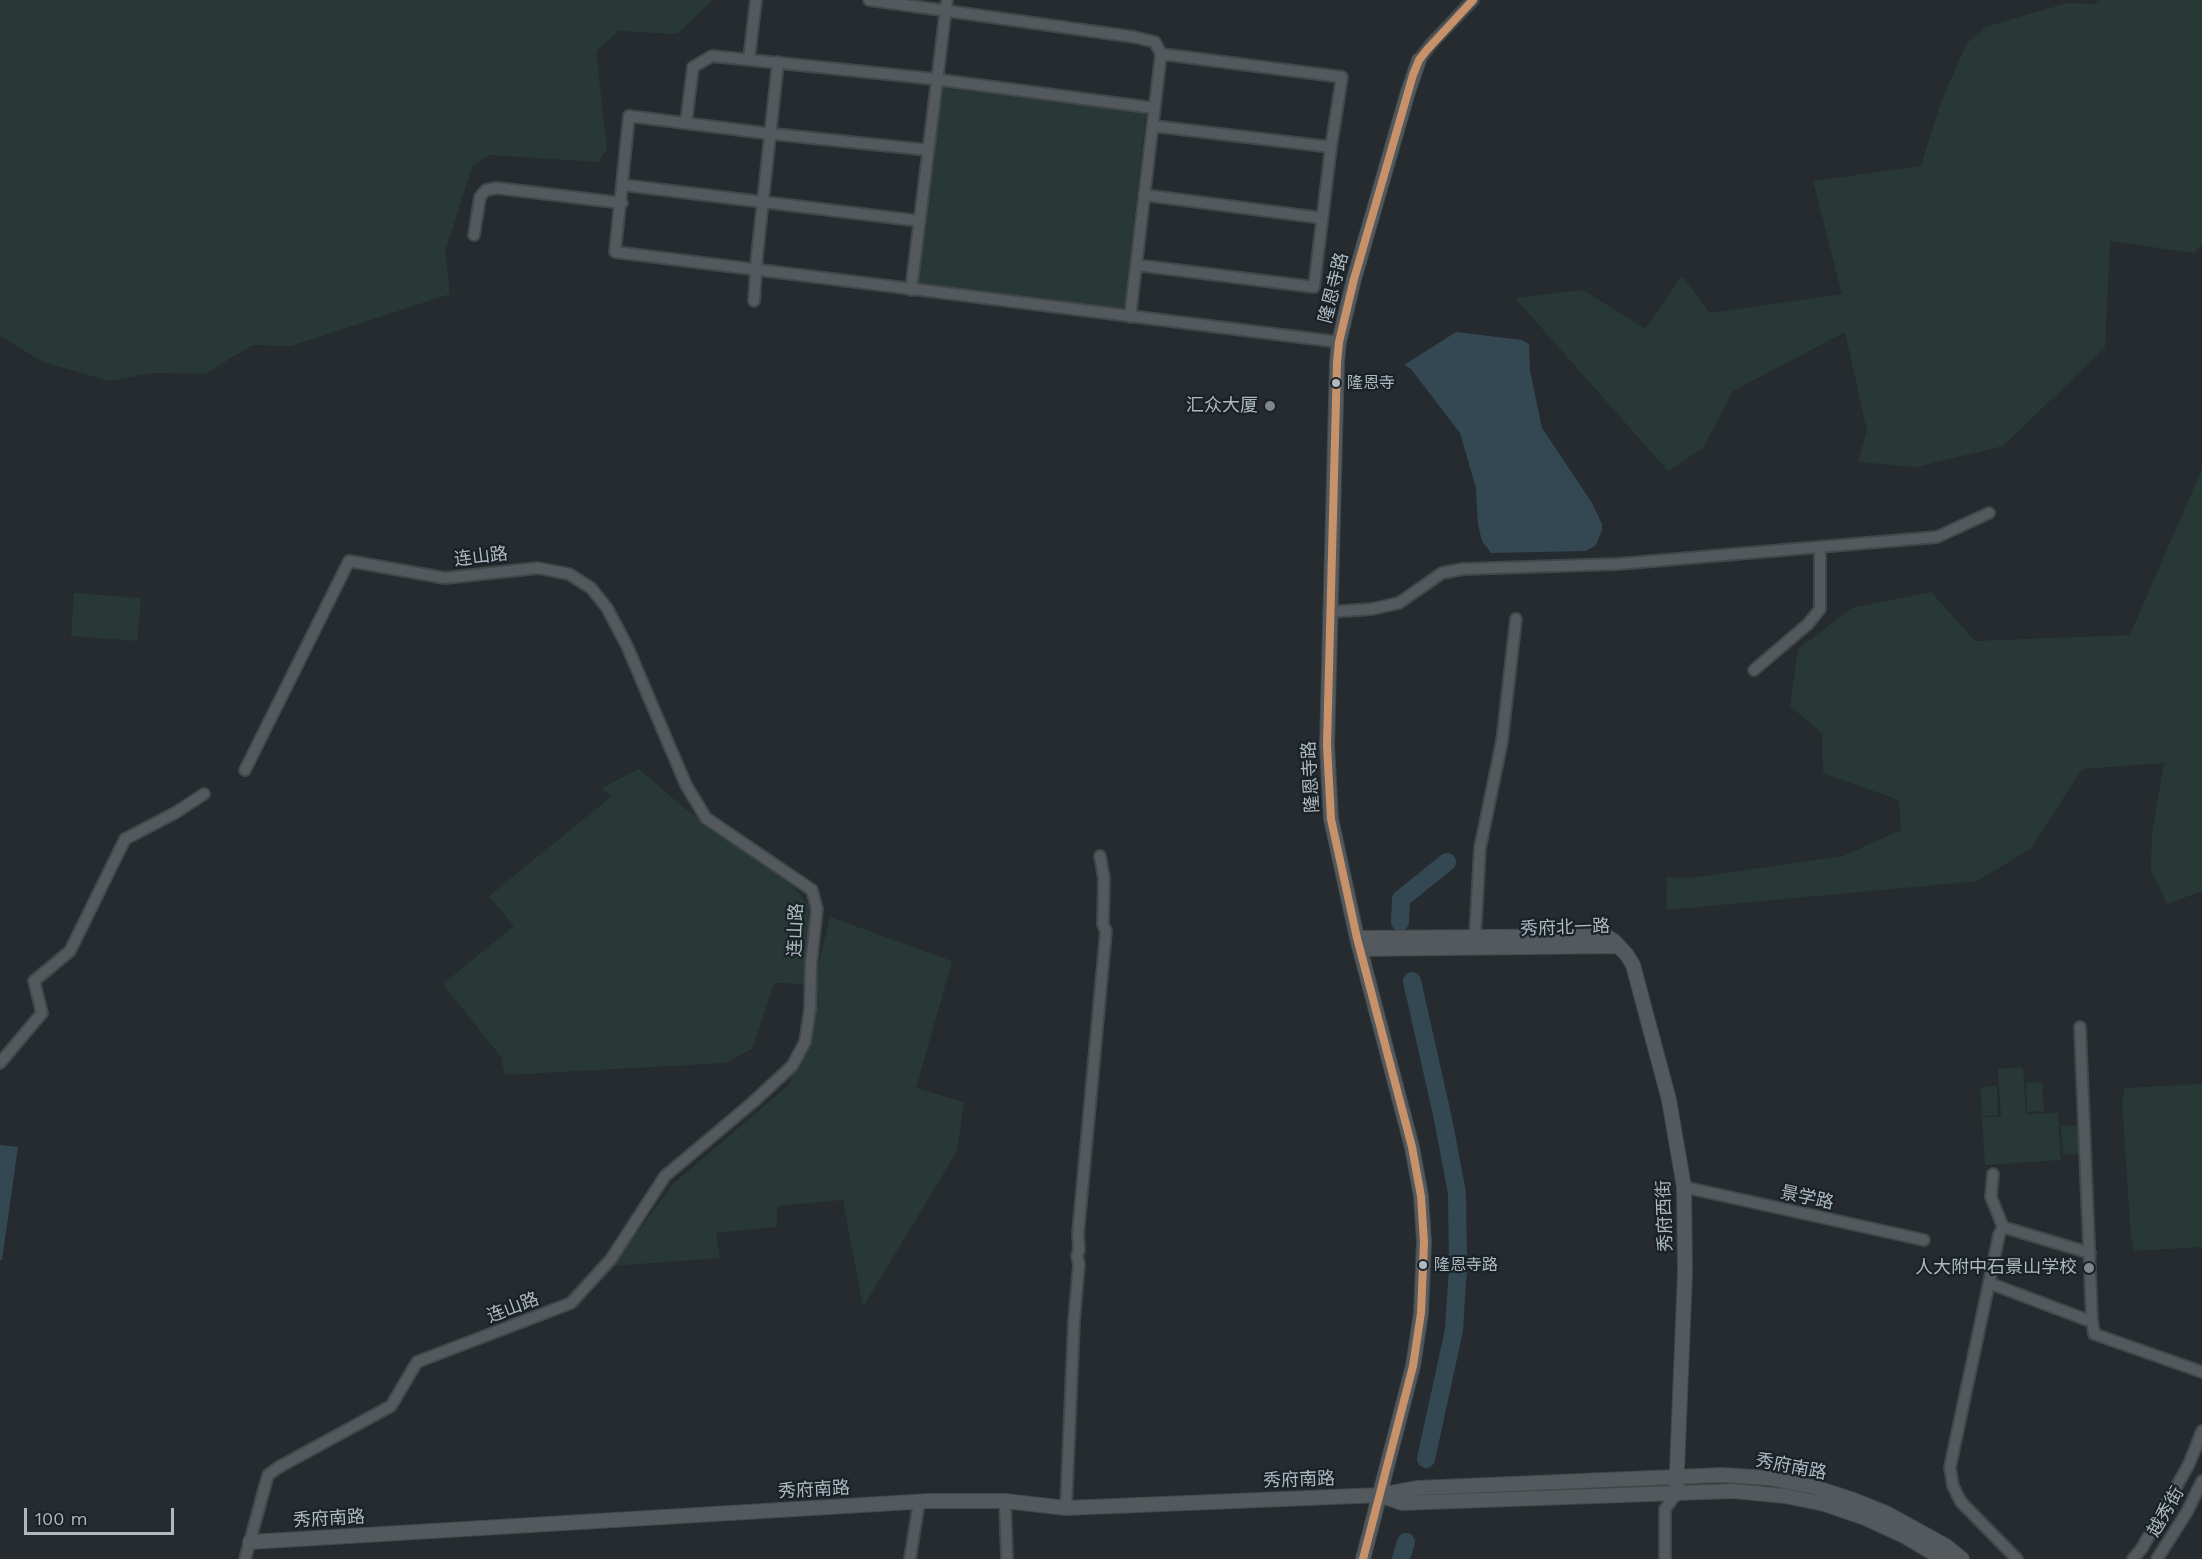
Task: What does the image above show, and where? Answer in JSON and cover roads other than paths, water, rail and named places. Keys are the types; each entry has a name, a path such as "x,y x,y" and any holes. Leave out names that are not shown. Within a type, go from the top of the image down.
{"street":[{"path":"748,59 756,0"},
{"path":"868,0 946,5 1155,42 1161,54 1130,317"},
{"path":"1419,60 1473,0"},
{"path":"911,290 946,5"},
{"path":"1136,265 1314,287 1342,77 1161,54"},
{"path":"686,123 693,67 712,56 936,80 1154,108"},
{"name":"隆恩寺路","path":"1363,1559 1418,1340 1424,1242 1421,1196 1412,1147 1359,944 1331,819 1327,745 1329,612 1339,342 1371,217 1419,60"},
{"path":"754,301 755,270 778,62"},
{"path":"928,150 771,134 629,116 622,203 615,252 1339,342"},
{"path":"1153,126 1331,147"},
{"path":"623,185 920,221"},
{"path":"474,235 480,197 486,190 497,188 622,203"},
{"path":"1144,195 1322,218"},
{"path":"1329,612 1372,609 1399,603 1442,573 1463,569 1618,564 1937,537 1989,513"},
{"path":"1754,669 1808,624 1820,609 1820,547"},
{"name":"连山路","path":"245,770 349,561 445,578 501,570 538,568 569,574 591,588 607,608 627,646 686,785 706,818 812,890 817,909 811,964 810,1009 805,1042 792,1066 753,1104 666,1176 611,1259 571,1303 417,1362 391,1406 268,1475 245,1559"},
{"path":"1475,937 1480,848 1502,741 1516,619"},
{"path":"0,1063 42,1013 33,981 70,951 125,839 175,813 204,794"},
{"path":"1066,1508 1078,1234 1106,931 1103,924 1104,878 1100,856"},
{"name":"秀府北一路","path":"1359,944 1475,937 1606,936 1619,946"},
{"name":"秀府北一路","path":"1359,944 1619,946"},
{"name":"秀府西街","path":"1619,946 1633,965 1663,1073 1675,1127 1684,1187 1685,1273 1676,1494"},
{"path":"2080,1028 2094,1334 2202,1372"},
{"path":"1993,1174 1991,1197 2003,1227 1999,1235 1950,1467 1953,1486 1961,1502 2012,1557"},
{"name":"景学路","path":"1684,1187 1924,1240"},
{"path":"2003,1227 2090,1253"},
{"path":"1989,1283 2092,1320"},
{"path":"2133,1559 2142,1548 2189,1464 2202,1431"},
{"name":"秀府南路","path":"249,1542 919,1502 1005,1501 1066,1508 1380,1495 1418,1488 1722,1475 1768,1478 1814,1487 1886,1513 1946,1546 1962,1559"},
{"name":"越秀街","path":"2157,1559 2187,1512 2202,1481"},
{"name":"秀府南路","path":"1380,1495 1402,1503 1733,1491 1785,1496 1824,1504 1865,1518 1906,1537 1943,1559"},
{"path":"1665,1559 1665,1509 1676,1494"},
{"path":"1005,1501 1007,1559"},
{"path":"910,1559 919,1502"}],"water":[{"path":"1456,332 1522,340 1529,344 1530,371 1542,428 1592,503 1602,524 1596,545 1586,551 1491,553 1482,541 1478,525 1476,488 1460,433 1411,369 1404,365"},
{"path":"0,1145 18,1147 2,1260 0,1260"}],"waterway":[{"path":"1400,922 1401,899 1447,862"},
{"path":"1412,981 1457,1193 1458,1267 1454,1330 1426,1459"},
{"path":"1401,1559 1406,1542"}],"place":[{"name":"隆恩寺","path":"1336,383"},
{"name":"汇众大厦","path":"1270,406"},
{"name":"隆恩寺路","path":"1423,1265"},
{"name":"人大附中石景山学校","path":"2089,1268"}]}
